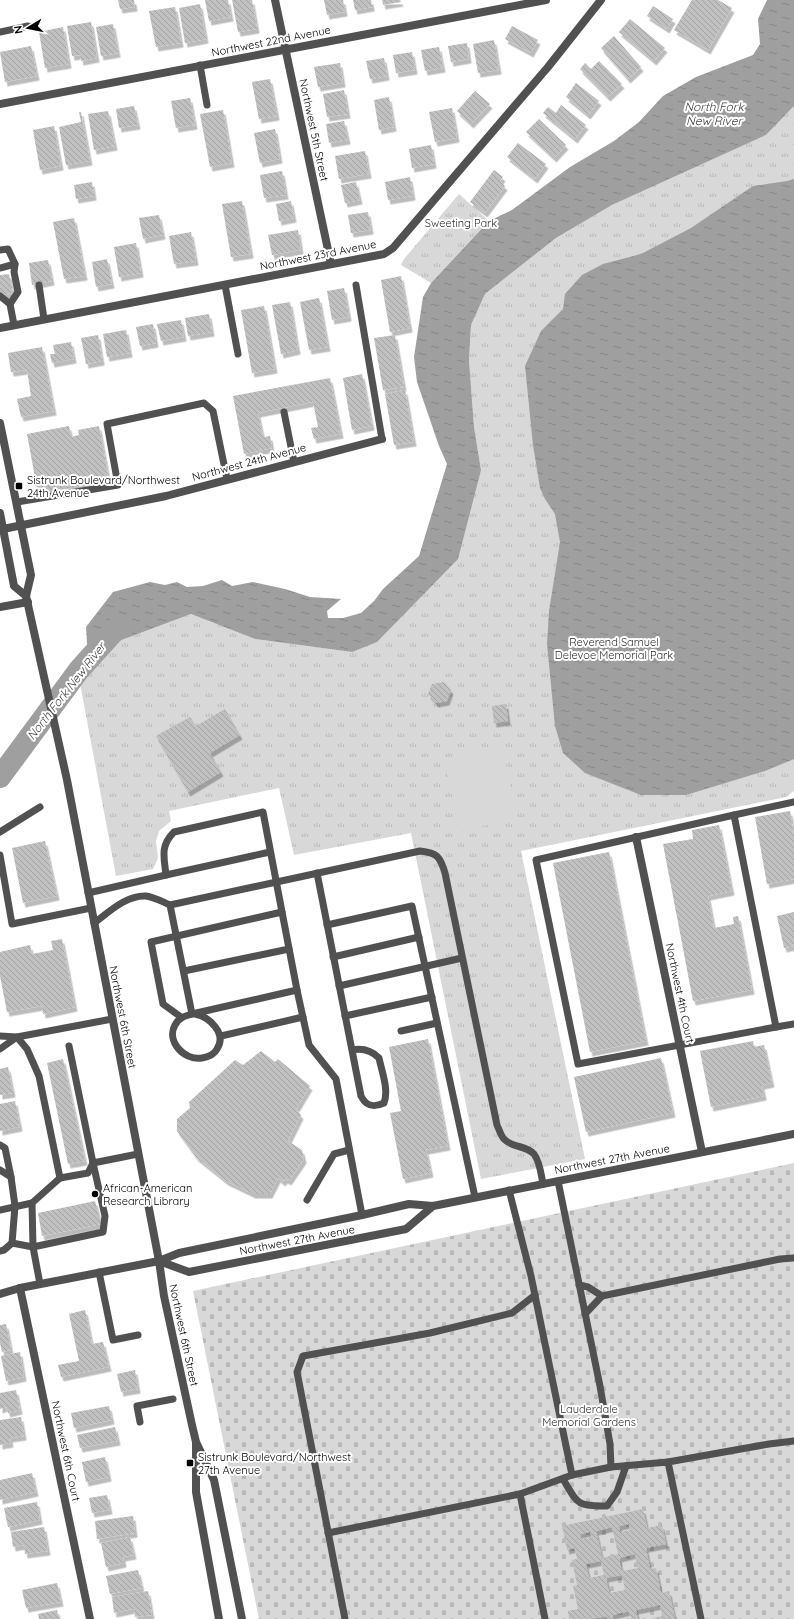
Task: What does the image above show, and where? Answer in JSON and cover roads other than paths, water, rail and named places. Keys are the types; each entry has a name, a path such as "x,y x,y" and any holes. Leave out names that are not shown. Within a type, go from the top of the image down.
{"street":[{"name":"Northwest 5th Street","path":"275,0 331,264"},
{"name":"Northwest 22nd Avenue","path":"0,103 546,0"},
{"name":"Northwest 23rd Avenue","path":"0,328 384,254 392,248 548,67 601,0"},
{"name":"Northwest 6th Street","path":"0,423 31,575 27,599 67,780 159,1260 164,1296 196,1442 214,1480 242,1619"},
{"name":"Northwest 24th Avenue","path":"3,529 166,496 382,439"},
{"name":"Northwest 6th Street","path":"0,513 14,586 27,599"},
{"path":"0,607 27,599"},
{"name":"Northwest 4th Court","path":"636,838 702,1152"},
{"name":"Northwest 27th Avenue","path":"0,1294 20,1288 159,1260 184,1252 362,1216 409,1204 433,1206 794,1134"},
{"name":"Northwest 27th Avenue","path":"159,1260 189,1272 406,1229 433,1206"},
{"name":"Northwest 6th Court","path":"20,1288 90,1619"},
{"name":"Northwest 6th Street","path":"196,1442 196,1492 219,1619"}],"lane":[{"path":"0,32 28,26"},
{"path":"200,65 207,105"},
{"path":"0,250 8,249 15,264 14,272 18,292 10,304"},
{"path":"0,268 15,264"},
{"path":"225,284 238,354"},
{"path":"39,285 44,319"},
{"path":"356,285 382,439"},
{"path":"0,296 10,304 14,325"},
{"path":"16,502 118,485 107,424 204,403 213,411 227,479"},
{"path":"284,412 294,462"},
{"path":"794,802 536,860 578,1064 794,1024"},
{"path":"0,832 40,807"},
{"path":"166,875 163,853 167,839 174,832 263,812 309,1046 336,1079 362,1216"},
{"path":"734,815 776,1027"},
{"path":"94,924 126,900 138,897 148,896 170,905 420,851 432,852 441,859 443,866 497,1125 503,1139 513,1145 523,1147 534,1154 539,1164 543,1184"},
{"path":"88,893 270,852"},
{"path":"0,855 12,924 91,908"},
{"path":"317,873 360,1096 364,1103 371,1106 384,1103 386,1091 379,1058 367,1050 359,1048 352,1050"},
{"path":"170,905 192,1014"},
{"path":"327,925 412,906 475,1198"},
{"path":"181,1017 163,1004 151,942 282,912"},
{"path":"333,957 419,937"},
{"path":"184,972 289,948"},
{"path":"339,986 425,965 462,958"},
{"path":"192,1014 200,1015 210,1020 221,1036 221,1044 209,1057 197,1059 188,1058 178,1049 175,1044 173,1034 174,1025 181,1017 192,1014 298,990"},
{"path":"345,1016 432,997"},
{"path":"221,1036 303,1017"},
{"path":"0,1036 16,1037 112,1019"},
{"path":"401,1031 438,1023"},
{"path":"0,1049 16,1037"},
{"path":"16,1037 27,1049 39,1076 60,1178"},
{"path":"12,1243 33,1247 103,1232 105,1216 69,1046"},
{"path":"0,1145 5,1148 15,1206 12,1243 4,1250 0,1251"},
{"path":"307,1200 334,1154 349,1150"},
{"path":"93,1163 138,1154"},
{"path":"0,1210 32,1203 60,1178 88,1173 93,1163"},
{"path":"0,1170 11,1177"},
{"path":"558,1181 610,1444 611,1467"},
{"path":"509,1190 535,1295 572,1475"},
{"path":"32,1203 33,1247 40,1284"},
{"path":"585,1314 602,1296 780,1259 794,1258"},
{"path":"99,1272 113,1340 138,1335"},
{"path":"579,1285 588,1287 602,1296"},
{"path":"345,1619 297,1372 303,1356 430,1333 512,1313 535,1295"},
{"path":"140,1422 137,1406 173,1399"},
{"path":"328,1534 520,1494 572,1475 611,1467 668,1462 794,1441"},
{"path":"668,1462 701,1619"},
{"path":"563,1479 576,1501 587,1506 607,1506 617,1492 626,1466"},
{"path":"520,1494 545,1619"}],"water":[{"name":"North Fork New River","path":"767,0 794,0 794,106 766,135 612,205 556,238 485,294 471,325 469,360 474,427 481,470 458,559 377,642 352,652 255,639 191,614 119,641 104,655 87,644 86,627 113,592 150,582 165,585 177,582 187,587 203,586 222,580 232,586 253,582 285,589 310,597 341,599 327,611 328,618 343,618 361,613 374,601 383,589 419,556 447,464 439,446 417,382 414,357 423,297 431,283 489,221 512,210 570,167 614,141 639,122 663,96 696,77 753,55 760,44 758,19"},
{"path":"794,179 794,759 765,771 686,795 641,795 585,773 563,753 555,726 547,644 549,611 560,542 555,514 540,488 533,445 525,366 541,331 563,309 565,294 582,275 603,264 641,254 691,228 753,186"}],"waterway":[{"name":"North Fork New River","path":"0,777 79,670 117,628"}],"place":[{"name":"Sistrunk Boulevard/Northwest 24th Avenue","path":"19,486"},
{"name":"African-American Research Library","path":"95,1194"},
{"name":"Sistrunk Boulevard/Northwest 27th Avenue","path":"190,1463"}],"park label":[{"name":"Sweeting Park","path":"461,223"},
{"name":"Reverend Samuel Delevoe Memorial Park","path":"614,648"},
{"name":"Lauderdale Memorial Gardens","path":"589,1415"}]}
